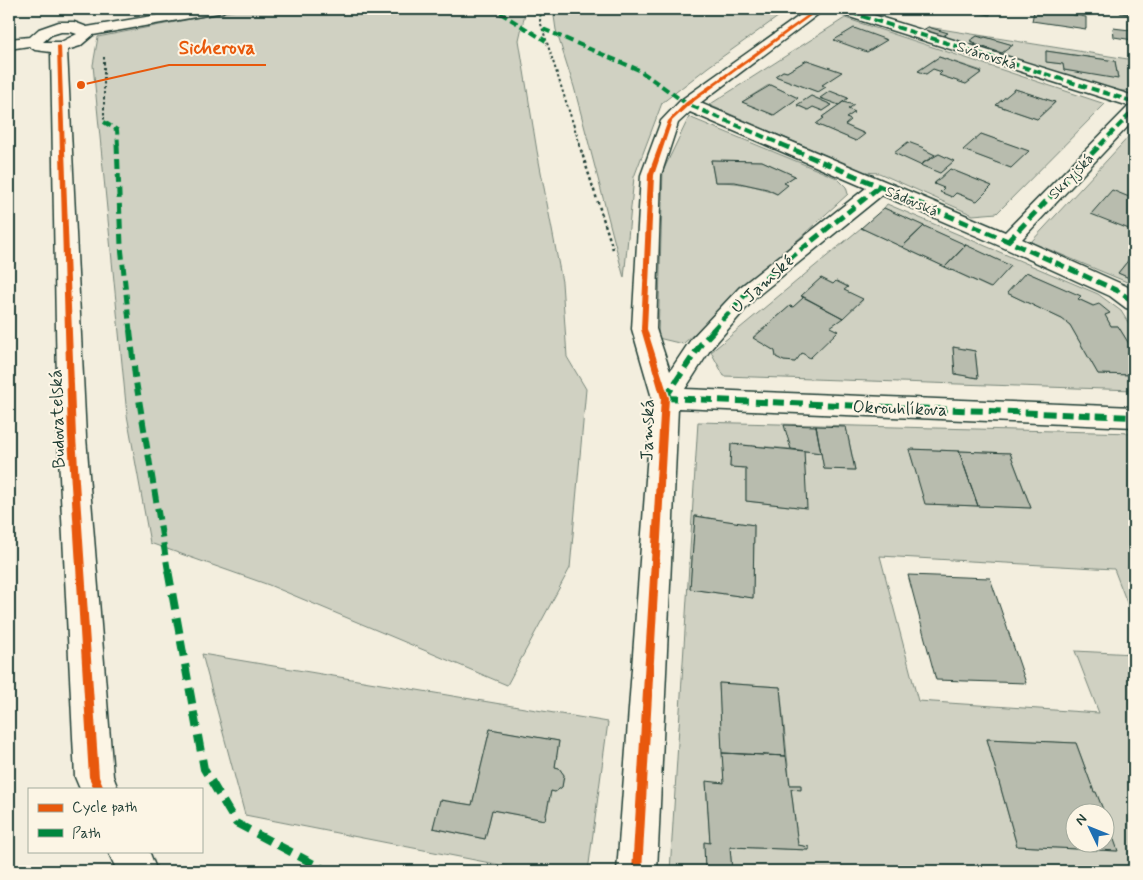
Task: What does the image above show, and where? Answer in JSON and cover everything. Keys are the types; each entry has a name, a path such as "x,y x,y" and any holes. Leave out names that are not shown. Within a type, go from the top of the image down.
{"street":[{"path":"9,44 53,32 81,39 85,32 170,13 218,9"},
{"name":"Jamská","path":"637,871 665,398 644,329 652,175 670,121 686,104 818,9"},
{"name":"Svárovská","path":"839,9 1134,102"},
{"path":"1126,9 1134,10"},
{"name":"Budovatelská","path":"53,32 72,437 94,777 99,788"},
{"name":"Sádovská","path":"686,104 1008,241 1118,291 1134,302"},
{"name":"Skryjská","path":"1008,241 1134,110"},
{"name":"U Jamské","path":"665,398 701,344 747,293 879,187"},
{"name":"Okrouhlíkova","path":"665,398 1134,417"},
{"path":"128,852 137,871"}],"path":[{"path":"541,9 540,21 613,250"},
{"path":"103,78 104,122"}],"shaded area":[{"path":"243,9 526,9 519,40 537,151 562,282 567,357 586,389 570,568 507,685 269,585 150,543 127,415 93,65 98,37"},
{"path":"553,9 789,9 708,67 662,103 634,177 624,278 574,87 556,30"},
{"path":"845,18 1105,104 997,213 973,215 879,173 864,172 709,105","holes":["939,57 982,71 966,84 939,75 942,72 933,69 926,74 918,71","807,60 841,72 822,85 825,87 818,92 775,76 783,71 787,72","771,85 798,98 774,115 742,102","1015,89 1055,102 1037,119 996,105","830,91 847,98 843,102 853,105 848,109 855,112 846,118 850,120 845,125 864,133 856,141 816,124 824,118 822,117 839,105 821,98","811,96 832,105 823,111 813,107 808,110 798,106","981,134 1028,151 1011,168 964,150","908,142 935,155 939,154 954,161 940,173 895,153","950,169 992,186 976,201 956,193 952,197 941,192 944,188 934,183"]},
{"path":"928,27 1134,60 1134,90 1110,92 943,36 947,33","holes":["977,36 985,37 1012,45 1002,53 975,44 970,40","1046,51 1115,61 1118,78 1064,70 1063,64 1047,62"]},
{"path":"689,117 837,178 846,187 848,194 683,344 658,338 663,171","holes":["711,160 762,161 795,176 784,183 787,185 777,194 762,188 715,182"]},
{"path":"1134,131 1134,199 1112,191 1092,213 1134,231 1134,258 1131,257 1118,273 1134,280 1134,285 1031,242"},
{"path":"887,204 1098,294 1121,311 1134,332 1134,352 1118,326 1111,326 1105,315 1110,313 1078,299 1080,296 1026,272 1007,293 1062,319 1070,325 1098,374 1134,375 1134,390 724,376 711,352 861,228 990,288 1011,266 884,208","holes":["821,278 833,284 836,281 847,286 844,290 863,300 830,327 810,357 802,353 795,362 784,361 776,357 775,351 753,337 790,306 793,307 803,298 802,295","953,347 975,351 978,378 955,374"]},
{"path":"698,422 1134,433 1134,621 1114,569 880,556 918,701 1099,713 1075,651 1134,654 1134,871 732,871 730,847 809,850 809,847 798,845 791,789 801,789 800,785 790,785 780,687 719,683 724,783 706,782 710,843 704,843 705,871 670,871","holes":["785,425 846,427 855,470 824,469 821,453 804,451 806,508 746,501 746,468 730,467 731,444 791,449","909,449 1010,453 1031,508 926,504","695,516 754,525 753,598 690,589","987,739 1076,743 1094,792 1096,792 1100,802 1116,802 1117,851 1066,852 1066,848 1017,846"]},
{"path":"202,654 608,722 588,871 531,871 245,815","holes":["490,729 559,741 555,767 559,768 564,775 562,787 555,792 551,791 545,820 492,810 485,839 433,828 441,800 472,805"]}],"building":[{"path":"958,9 991,9 990,15"},
{"path":"1045,10 1086,17 1086,29 1032,21 1034,11 1045,13"},
{"path":"1129,23 1134,24 1133,40 1114,37 1113,28 1130,30"},
{"path":"928,27 948,33 943,36 923,30"},
{"path":"854,28 887,40 867,52 834,40"},
{"path":"977,36 1013,45 1002,53 970,41"},
{"path":"1046,51 1115,61 1118,79 1064,70 1063,64 1046,62"},
{"path":"939,57 982,72 966,84 939,75 942,72 933,69 926,74 918,71"},
{"path":"807,60 842,72 822,85 826,87 818,92 775,76 783,71 787,72"},
{"path":"771,85 798,98 774,115 742,102"},
{"path":"1015,89 1055,102 1037,119 996,105"},
{"path":"830,91 848,98 839,105 820,98"},
{"path":"811,96 832,105 823,111 813,107 808,110 797,105"},
{"path":"843,102 854,105 848,109 855,112 846,118 851,120 845,125 865,134 856,141 816,124 824,118 822,117"},
{"path":"981,134 1029,151 1011,168 963,150"},
{"path":"908,142 924,148 935,155 920,165 894,153"},
{"path":"939,154 954,161 940,173 920,165"},
{"path":"711,160 762,161 795,176 784,183 788,185 777,194 767,189 735,182 715,182"},
{"path":"950,169 992,186 977,201 956,193 952,197 940,192 944,188 934,184"},
{"path":"1112,190 1134,199 1134,231 1091,214"},
{"path":"884,208 924,226 902,247 861,228"},
{"path":"924,226 966,245 945,267 902,247"},
{"path":"966,245 1011,266 991,288 945,267"},
{"path":"1131,257 1134,258 1134,280 1118,273"},
{"path":"1026,272 1081,296 1078,299 1093,306 1099,304 1110,313 1105,315 1111,326 1118,326 1134,352 1134,375 1098,374 1070,325 1062,319 1007,293"},
{"path":"821,278 833,284 836,281 848,287 844,290 863,299 843,318 801,296"},
{"path":"802,296 843,318 830,327 838,331 810,358 802,353 795,362 784,361 776,357 775,351 753,338 790,306 793,307 803,298"},
{"path":"953,347 975,351 978,378 955,374"},
{"path":"784,425 816,426 821,453 791,449"},
{"path":"816,426 846,427 855,470 824,469"},
{"path":"731,444 804,451 807,508 746,501 746,468 730,467"},
{"path":"909,449 959,451 978,506 925,504"},
{"path":"959,451 1010,453 1031,508 978,506"},
{"path":"695,516 754,525 753,598 690,589"},
{"path":"908,575 990,578 1026,683 936,680"},
{"path":"719,683 780,687 786,756 722,753"},
{"path":"490,729 559,741 555,767 559,768 564,775 562,787 555,792 551,791 545,820 492,810 485,839 433,828 440,800 472,805"},
{"path":"987,739 1076,743 1094,792 1096,792 1100,802 1066,802 1066,848 1017,846"},
{"path":"722,753 786,756 790,785 801,785 801,790 791,789 798,845 809,847 809,850 730,847 732,871 705,871 704,842 710,843 706,781 724,783"}],"marked path":[{"path":"489,9 497,11 546,41"},
{"path":"529,9 541,15"},
{"path":"839,9 1134,102"},
{"path":"1126,9 1134,10"},
{"path":"543,29 639,70 687,104 1008,241 1118,291 1134,302"},
{"path":"1008,241 1134,110"},
{"path":"104,122 117,130 121,246 135,376 175,614 204,769 236,823 327,871"},
{"path":"665,398 701,344 747,293 879,187"},
{"path":"665,398 1134,417"}],"cycle path":[{"path":"637,871 665,398 644,329 651,175 670,121 687,104 818,9"},
{"path":"59,46 72,437 94,777 99,788"}],"place":[{"name":"Sicherova","path":"81,85"}]}
